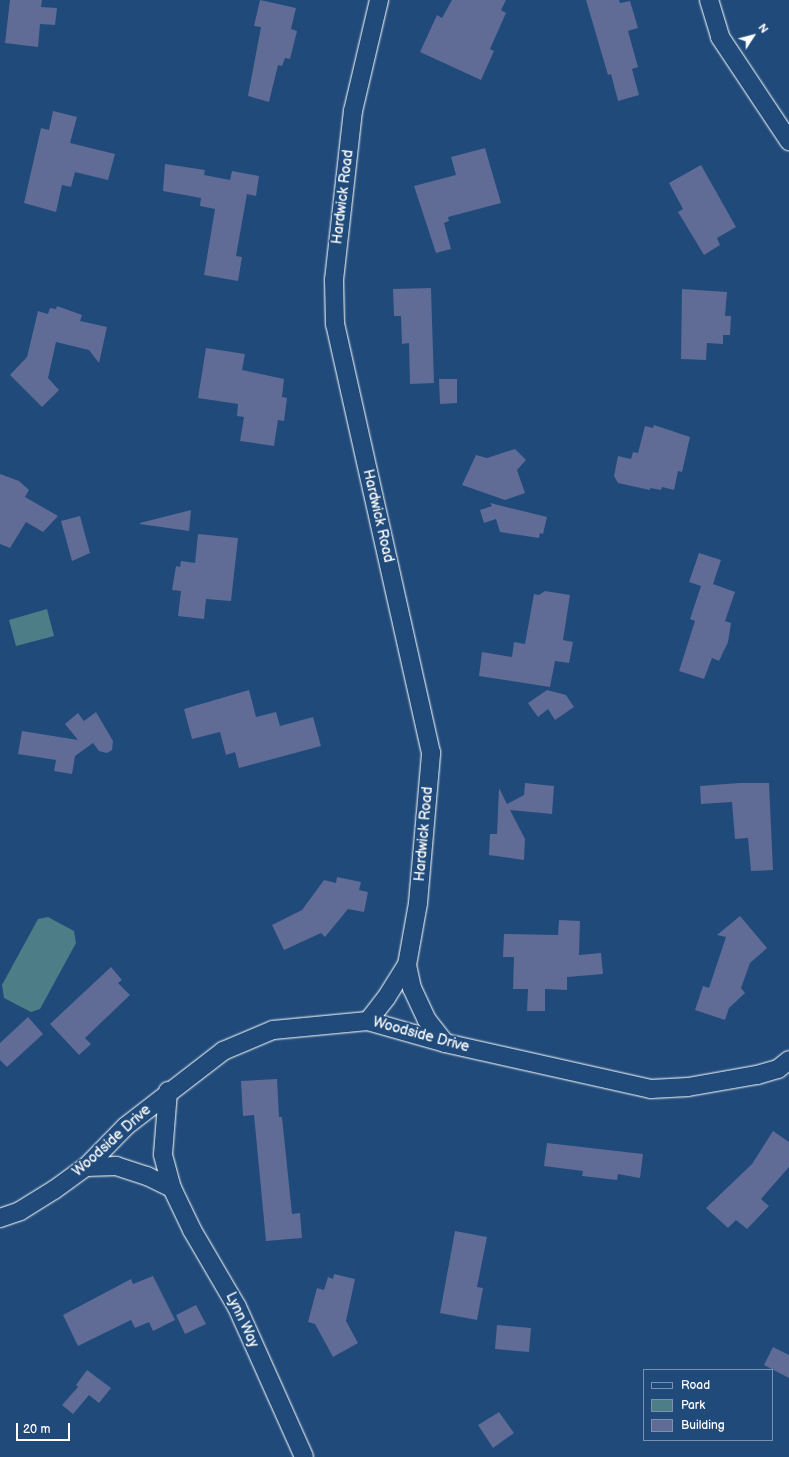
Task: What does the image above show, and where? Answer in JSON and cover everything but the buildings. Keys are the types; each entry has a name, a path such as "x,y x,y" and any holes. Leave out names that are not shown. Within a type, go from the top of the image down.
{"street":[{"name":"Hardwick Road","path":"368,1020 386,998 407,965 418,903 431,753 335,324 334,280 353,112 379,0"},
{"path":"709,0 720,37 789,141"},
{"path":"407,965 412,988 427,1020 445,1043"},
{"name":"Woodside Drive","path":"0,1218 20,1211 45,1196 86,1167 126,1126 168,1091 223,1051 273,1030 368,1020 445,1043 651,1089 688,1087 757,1075 785,1067"},
{"name":"Lynn Way","path":"168,1091 163,1155 172,1188 192,1230 237,1307 304,1457"},
{"path":"86,1167 116,1166 147,1176 172,1188"}],"green space":[{"path":"47,609 54,636 16,646 9,620"},
{"path":"48,917 74,931 76,943 40,1009 31,1012 4,998 2,985 38,919"}]}
